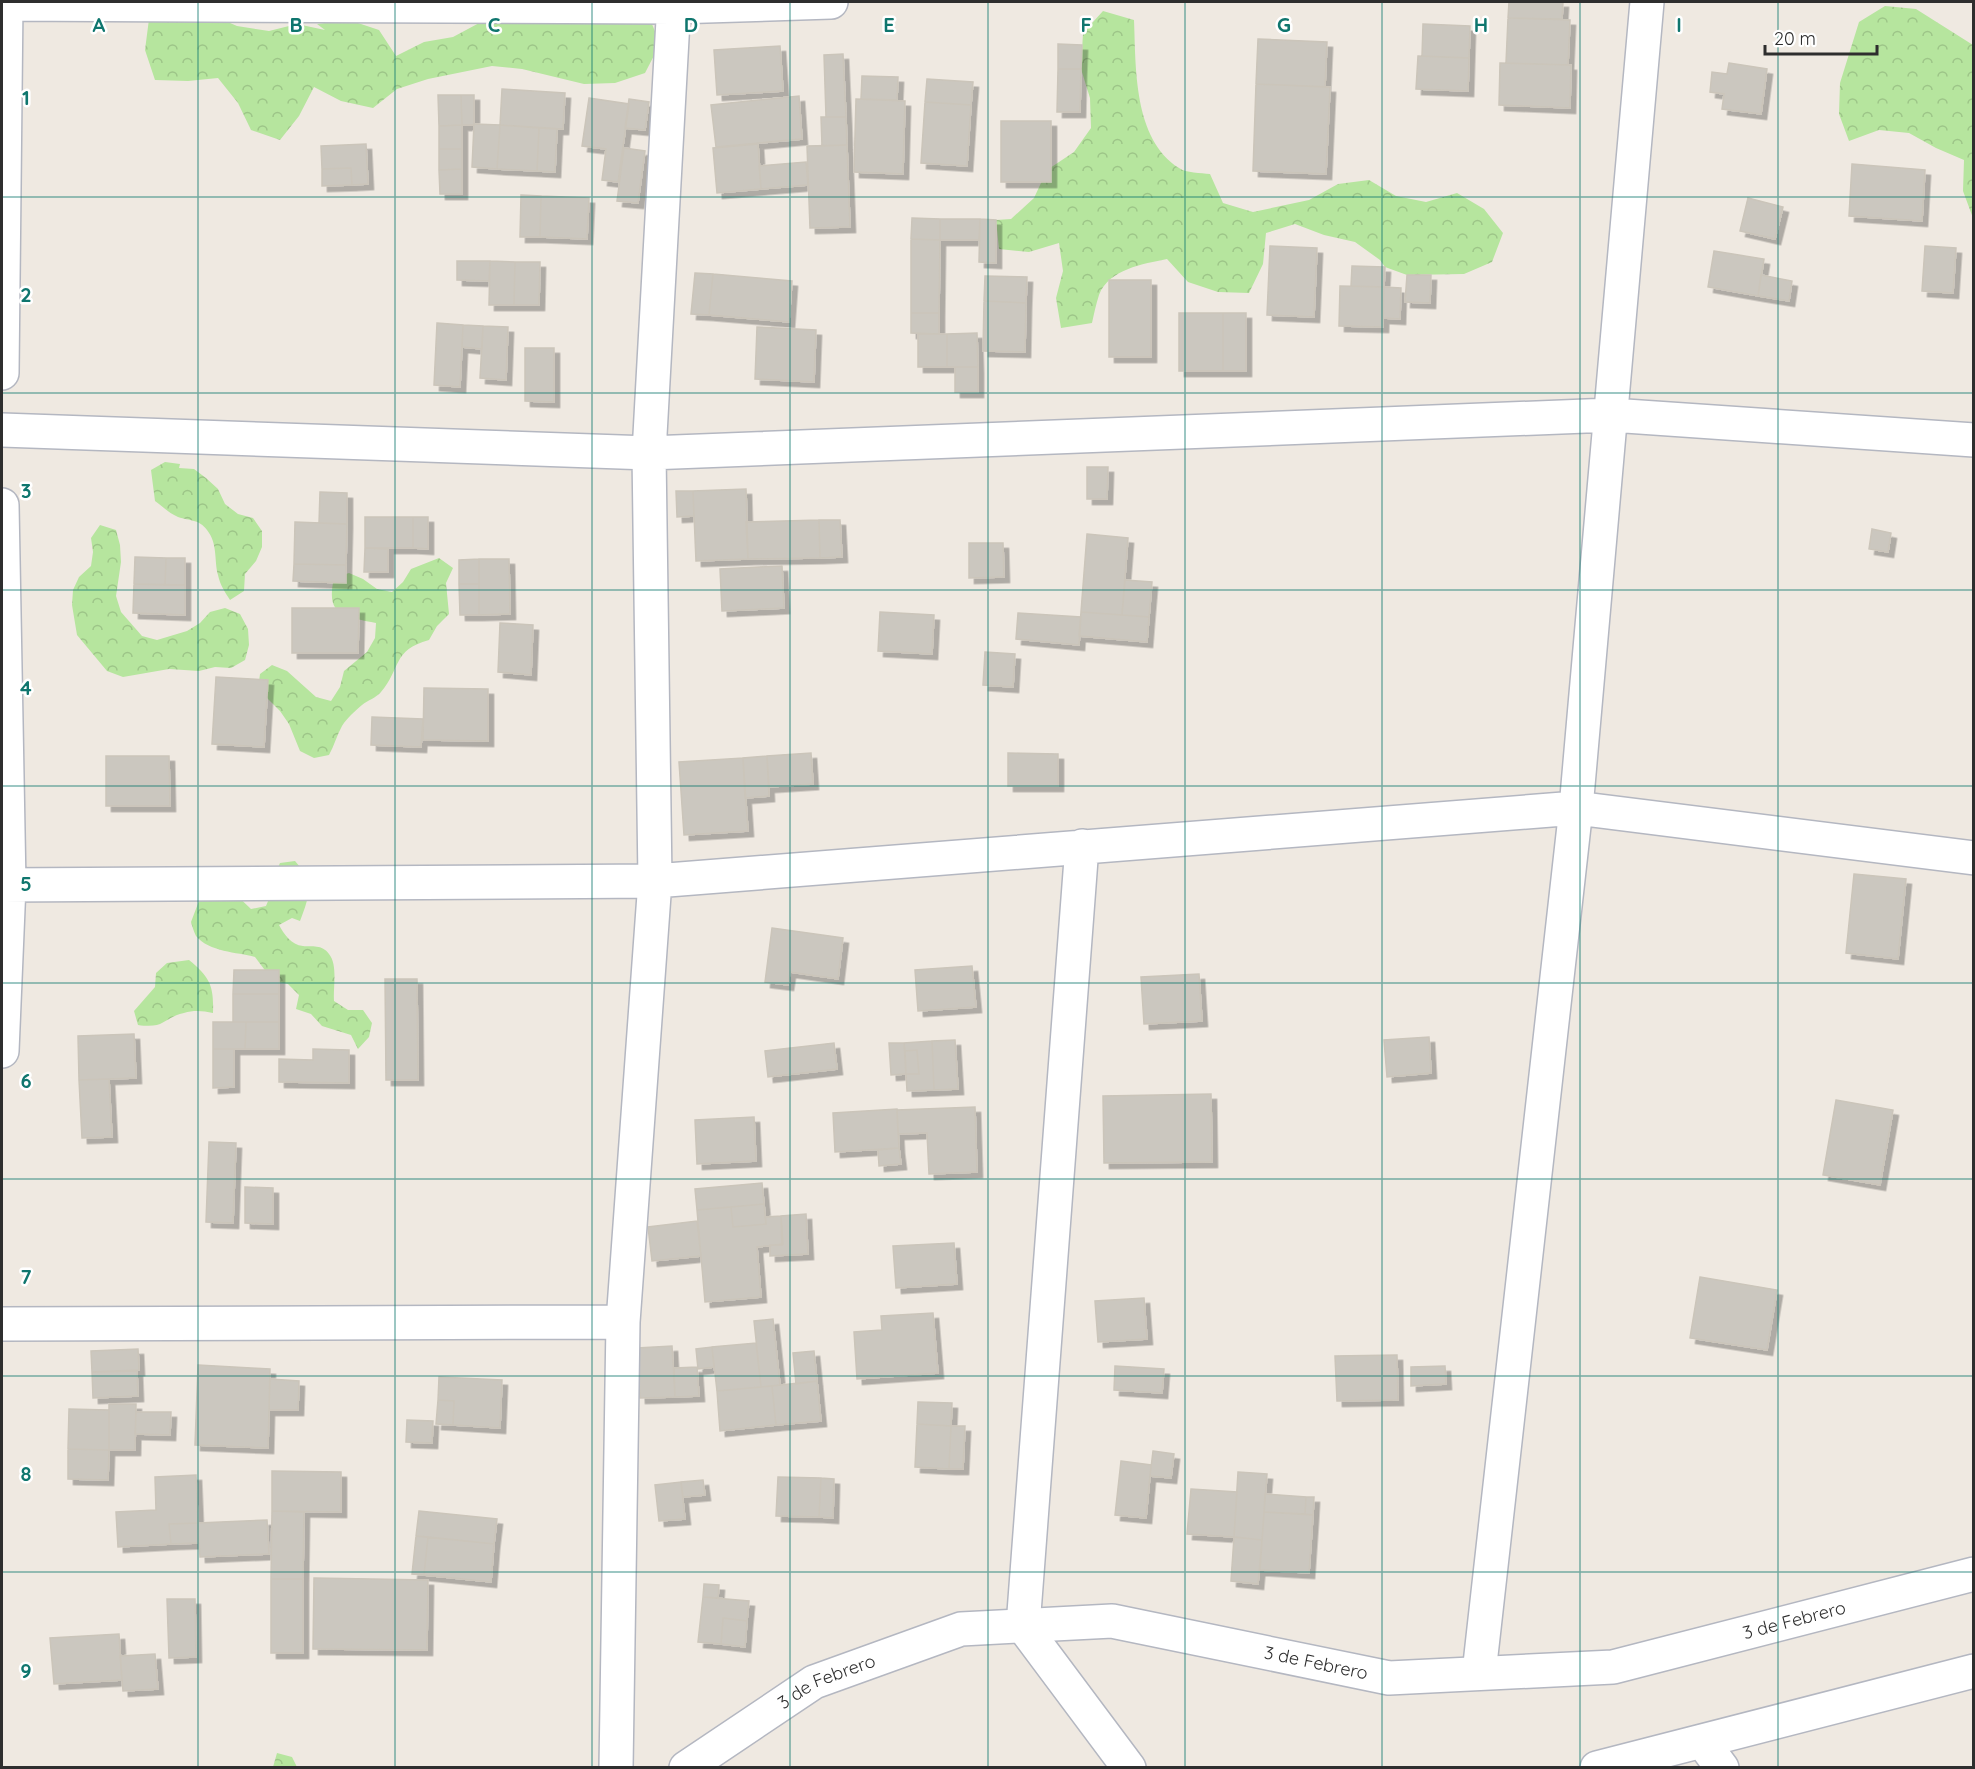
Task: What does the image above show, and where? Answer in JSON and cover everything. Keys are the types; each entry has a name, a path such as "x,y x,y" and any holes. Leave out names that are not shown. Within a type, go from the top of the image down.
{"street":[{"path":"2,373 4,3 674,4 831,2"},
{"path":"1479,1673 1576,808 1647,2"},
{"path":"616,1767 623,1322 655,881 649,453 674,4"},
{"path":"2,430 649,453 1611,415 1974,440"},
{"path":"2,505 5,885 2,1051"},
{"path":"5,885 655,881 1576,808 1974,858"},
{"path":"1082,846 1023,1626 1129,1767"},
{"path":"2,1324 623,1322"},
{"name":"3 de Febrero","path":"686,1767 814,1682 962,1629 1112,1621 1389,1678 1613,1667 1974,1574"},
{"path":"1597,1767 1974,1671"},
{"path":"1702,1741 1722,1767"}],"green space":[{"path":"1885,6 1916,9 1973,45 1973,218 1963,191 1964,160 1909,133 1879,130 1849,141 1839,114 1840,83 1859,22"},
{"path":"1103,11 1134,20 1135,59 1140,101 1153,139 1164,155 1182,170 1210,174 1223,203 1253,212 1309,200 1338,184 1369,180 1396,196 1426,202 1457,193 1484,209 1503,233 1492,262 1464,274 1407,275 1385,267 1380,260 1355,242 1324,235 1295,224 1266,233 1263,264 1249,293 1218,292 1188,282 1167,259 1128,269 1110,279 1099,295 1092,323 1061,328 1056,298 1063,271 1059,243 1029,252 999,249 996,220 1011,219 1034,198 1047,170 1074,152 1091,128 1090,98 1081,69 1083,33"},
{"path":"207,13 237,26 269,31 297,24 325,30 317,24 349,20 379,30 396,56 424,42 453,37 481,22 648,14 660,44 645,73 615,83 584,84 522,69 492,66 428,79 397,89 373,108 341,101 314,87 299,116 280,140 251,130 238,103 218,78 188,81 155,80 145,50 149,19"},
{"path":"165,462 180,464 179,468 194,469 218,489 225,504 238,514 253,518 262,531 262,547 256,561 245,574 244,591 230,600 219,579 214,546 204,526 178,517 155,501 151,470"},
{"path":"100,525 116,530 121,562 116,596 121,612 142,636 157,640 187,631 200,623 210,612 225,608 240,614 248,629 249,645 245,660 231,668 215,667 199,671 169,669 123,677 107,671 77,635 72,605 73,590 79,577 91,566 93,552 91,538"},
{"path":"439,558 453,568 446,583 449,614 437,626 429,640 417,644 403,655 379,694 362,705 346,720 329,755 314,758 300,751 289,724 280,711 258,689 260,674 272,665 287,671 316,697 331,701 340,687 344,671 367,652 375,638 376,623 347,616 335,608 332,600 334,578 349,573 377,589 392,592 403,582 411,569"},
{"path":"295,861 308,883 306,904 300,921 292,918 279,925 295,944 320,947 329,954 334,970 334,1001 348,1010 363,1010 372,1023 369,1037 358,1049 351,1035 322,1026 311,1014 296,1009 299,995 288,984 273,981 255,957 224,951 208,945 196,936 192,927 191,922 202,893 228,887 251,909 266,906 280,863"},
{"path":"189,960 202,972 209,983 213,996 213,1013 191,1011 154,1026 138,1025 134,1011 155,987 156,973 167,963"},
{"path":"277,1753 292,1757 297,1767 273,1767"}],"building":[{"path":"1509,2 1563,2 1562,19 1508,18"},
{"path":"1508,18 1570,20 1568,65 1506,63"},
{"path":"1423,24 1470,26 1469,58 1422,56"},
{"path":"1258,39 1327,42 1325,87 1256,84"},
{"path":"1058,44 1082,45 1081,69 1058,69"},
{"path":"780,46 783,91 717,95 714,50"},
{"path":"843,54 846,117 826,117 824,55"},
{"path":"1418,56 1469,58 1468,91 1416,89"},
{"path":"1500,63 1571,65 1570,108 1499,105"},
{"path":"1729,63 1767,69 1761,114 1722,109 1724,94 1710,92 1712,72 1727,74"},
{"path":"1058,69 1081,69 1080,112 1057,112"},
{"path":"862,76 898,77 897,100 861,99"},
{"path":"927,79 973,82 971,105 925,102"},
{"path":"1256,84 1330,87 1326,174 1253,171"},
{"path":"502,89 565,93 563,129 500,125"},
{"path":"438,95 461,95 462,125 439,126"},
{"path":"461,95 474,95 474,125 462,125"},
{"path":"799,96 802,139 716,147 711,105"},
{"path":"589,98 629,104 618,182 602,180 606,149 582,146"},
{"path":"629,99 649,102 645,130 625,128"},
{"path":"856,99 905,101 903,174 854,172"},
{"path":"925,102 971,105 967,166 921,163"},
{"path":"821,117 846,117 847,145 822,146"},
{"path":"1001,121 1051,121 1051,182 1001,182"},
{"path":"474,124 500,125 497,169 472,167"},
{"path":"462,125 462,149 439,149 439,126"},
{"path":"500,125 539,128 537,171 497,169"},
{"path":"539,128 557,129 555,172 537,171"},
{"path":"366,144 368,184 352,185 351,168 322,169 321,146"},
{"path":"758,144 761,189 717,193 713,148"},
{"path":"847,145 850,227 810,228 807,146"},
{"path":"624,148 645,151 638,203 617,201"},
{"path":"439,149 462,149 462,169 439,170"},
{"path":"806,162 808,185 761,189 759,166"},
{"path":"1852,164 1925,170 1922,221 1849,216"},
{"path":"351,168 352,185 322,186 322,169"},
{"path":"462,169 462,194 440,194 439,170"},
{"path":"521,195 541,196 540,237 520,237"},
{"path":"541,196 589,198 587,239 540,237"},
{"path":"1748,198 1783,207 1775,239 1740,231"},
{"path":"912,218 940,219 940,240 911,239"},
{"path":"940,219 980,219 979,240 940,240"},
{"path":"980,219 996,220 996,263 979,262"},
{"path":"911,239 940,240 939,313 911,313"},
{"path":"1270,246 1317,248 1314,317 1267,315"},
{"path":"1925,246 1956,248 1953,293 1922,291"},
{"path":"1714,251 1764,259 1758,296 1708,287"},
{"path":"457,261 490,261 489,281 457,280"},
{"path":"490,261 515,262 514,305 489,305"},
{"path":"515,262 540,262 539,305 514,305"},
{"path":"1352,266 1385,267 1384,287 1351,286"},
{"path":"695,273 713,274 709,315 691,314"},
{"path":"713,274 792,281 789,322 709,315"},
{"path":"1407,275 1431,275 1430,303 1405,302"},
{"path":"1761,275 1792,281 1789,301 1758,296"},
{"path":"985,276 1027,277 1026,303 984,301"},
{"path":"1109,280 1151,280 1151,357 1109,357"},
{"path":"1340,286 1384,287 1383,327 1339,326"},
{"path":"1384,287 1401,288 1400,319 1383,318"},
{"path":"984,301 1026,303 1025,352 983,351"},
{"path":"911,313 939,313 939,334 911,333"},
{"path":"1179,313 1223,313 1223,371 1179,371"},
{"path":"1223,313 1246,313 1246,371 1223,371"},
{"path":"437,323 463,325 460,387 434,385"},
{"path":"463,325 483,326 482,349 462,347"},
{"path":"483,326 508,327 506,380 480,378"},
{"path":"757,327 816,330 814,382 755,379"},
{"path":"977,333 978,367 947,367 947,334"},
{"path":"918,334 947,334 947,367 918,367"},
{"path":"525,348 554,348 554,402 525,401"},
{"path":"955,367 978,367 978,392 955,392"},
{"path":"1087,467 1108,467 1107,499 1087,499"},
{"path":"746,489 748,559 696,561 693,491"},
{"path":"676,491 693,491 694,516 677,517"},
{"path":"320,492 347,493 347,524 319,523"},
{"path":"365,517 413,517 413,548 365,548"},
{"path":"413,517 428,517 428,549 413,548"},
{"path":"819,520 840,520 842,557 820,558"},
{"path":"819,520 820,558 748,559 746,522"},
{"path":"295,522 347,524 346,565 294,564"},
{"path":"1872,529 1891,533 1888,552 1869,549"},
{"path":"1087,534 1128,538 1122,615 1081,612"},
{"path":"969,543 1003,543 1004,577 969,578"},
{"path":"365,548 388,549 388,572 364,572"},
{"path":"135,557 166,558 165,585 134,584"},
{"path":"166,558 185,558 185,585 165,585"},
{"path":"479,559 479,584 459,584 459,560"},
{"path":"479,559 509,559 510,614 479,615"},
{"path":"294,564 346,565 346,583 293,581"},
{"path":"782,566 784,608 722,611 720,569"},
{"path":"1125,580 1152,582 1149,617 1122,615"},
{"path":"134,584 185,585 185,615 133,613"},
{"path":"459,584 479,584 479,615 460,615"},
{"path":"292,608 359,608 358,653 292,653"},
{"path":"880,612 934,615 932,654 878,651"},
{"path":"1081,612 1149,617 1147,642 1079,636"},
{"path":"1018,613 1081,617 1079,645 1016,639"},
{"path":"500,623 533,625 531,675 498,672"},
{"path":"985,652 1015,654 1013,687 983,685"},
{"path":"216,677 268,680 264,747 212,744"},
{"path":"424,688 488,689 488,741 423,740"},
{"path":"372,717 423,719 421,747 371,745"},
{"path":"811,753 813,784 769,787 767,756"},
{"path":"1008,753 1058,754 1058,786 1008,786"},
{"path":"106,756 169,756 170,806 106,806"},
{"path":"767,756 769,796 745,798 743,758"},
{"path":"743,758 748,831 684,835 679,762"},
{"path":"1854,874 1906,879 1898,959 1846,953"},
{"path":"772,928 843,938 838,979 790,972 788,985 765,982"},
{"path":"972,966 976,1007 918,1011 915,970"},
{"path":"234,970 279,970 279,994 233,994"},
{"path":"1199,974 1202,1021 1144,1024 1141,977"},
{"path":"385,979 417,979 418,1080 386,1080"},
{"path":"233,994 279,994 279,1022 233,1022"},
{"path":"213,1022 246,1022 245,1049 213,1049"},
{"path":"246,1022 279,1022 279,1049 245,1049"},
{"path":"134,1034 136,1078 79,1080 78,1036"},
{"path":"1429,1037 1431,1073 1387,1077 1384,1040"},
{"path":"955,1040 958,1089 934,1090 932,1041"},
{"path":"932,1041 934,1090 907,1091 906,1074 919,1074 917,1050 905,1051 904,1043"},
{"path":"834,1043 837,1069 768,1077 765,1051"},
{"path":"889,1043 904,1043 906,1074 891,1075"},
{"path":"213,1049 234,1049 234,1087 213,1088"},
{"path":"313,1049 349,1050 349,1083 279,1082 279,1059 313,1060"},
{"path":"917,1050 919,1074 906,1074 905,1051"},
{"path":"109,1079 112,1137 82,1138 79,1080"},
{"path":"1211,1094 1212,1162 1104,1163 1103,1096"},
{"path":"1836,1100 1893,1110 1880,1185 1823,1175"},
{"path":"975,1107 977,1172 929,1174 927,1133 898,1134 897,1110"},
{"path":"897,1109 899,1148 835,1152 833,1113"},
{"path":"754,1117 756,1161 697,1164 695,1120"},
{"path":"209,1142 236,1143 233,1223 206,1222"},
{"path":"899,1148 901,1164 879,1166 878,1150"},
{"path":"762,1183 764,1204 697,1210 695,1189"},
{"path":"245,1187 273,1188 273,1224 245,1223"},
{"path":"764,1204 766,1224 733,1227 731,1207"},
{"path":"731,1207 733,1227 766,1224 765,1217 781,1216 783,1244 757,1247 761,1297 705,1302 697,1210"},
{"path":"806,1214 808,1254 770,1256 770,1245 782,1245 781,1216"},
{"path":"697,1221 701,1256 652,1261 648,1227"},
{"path":"954,1243 957,1284 896,1288 893,1246"},
{"path":"1700,1277 1777,1290 1767,1350 1690,1338"},
{"path":"1144,1298 1147,1339 1098,1342 1095,1301"},
{"path":"933,1313 938,1373 857,1379 854,1332 882,1330 881,1316"},
{"path":"773,1319 780,1385 761,1387 754,1321"},
{"path":"756,1343 761,1387 717,1391 712,1347"},
{"path":"672,1346 675,1397 640,1398 637,1348"},
{"path":"712,1347 714,1367 698,1369 696,1349"},
{"path":"138,1349 139,1370 92,1372 91,1351"},
{"path":"814,1351 817,1381 796,1384 793,1353"},
{"path":"1397,1355 1398,1400 1337,1401 1335,1356"},
{"path":"198,1365 270,1369 268,1448 195,1445"},
{"path":"1115,1366 1164,1369 1162,1393 1114,1390"},
{"path":"1445,1366 1446,1384 1411,1386 1411,1367"},
{"path":"697,1367 699,1396 675,1397 674,1368"},
{"path":"137,1371 138,1396 93,1398 92,1372"},
{"path":"439,1377 502,1380 500,1428 453,1425 454,1401 438,1400"},
{"path":"270,1379 299,1381 298,1410 269,1410"},
{"path":"817,1381 821,1421 776,1425 772,1386"},
{"path":"772,1386 776,1425 720,1431 717,1391"},
{"path":"438,1400 454,1401 453,1425 436,1424"},
{"path":"918,1402 952,1403 951,1426 917,1424"},
{"path":"109,1404 136,1404 135,1450 109,1450"},
{"path":"69,1409 109,1410 109,1450 68,1449"},
{"path":"136,1412 171,1412 170,1435 135,1434"},
{"path":"407,1420 433,1421 432,1443 406,1442"},
{"path":"917,1424 951,1426 949,1469 915,1467"},
{"path":"951,1426 965,1426 963,1469 949,1469"},
{"path":"68,1449 109,1450 108,1480 68,1479"},
{"path":"1153,1451 1174,1454 1171,1478 1150,1476"},
{"path":"1121,1461 1151,1465 1146,1518 1115,1515"},
{"path":"272,1471 341,1472 341,1512 272,1511"},
{"path":"1238,1472 1267,1474 1262,1540 1234,1537"},
{"path":"196,1475 198,1523 169,1524 171,1544 118,1547 116,1512 156,1510 155,1477"},
{"path":"778,1477 821,1478 819,1517 776,1516"},
{"path":"821,1478 834,1479 833,1518 819,1517"},
{"path":"703,1480 705,1495 683,1497 681,1482"},
{"path":"681,1482 685,1519 659,1521 655,1485"},
{"path":"1191,1489 1237,1492 1234,1537 1187,1534"},
{"path":"1265,1494 1306,1497 1305,1514 1264,1512"},
{"path":"1306,1497 1314,1497 1313,1515 1305,1514"},
{"path":"272,1511 304,1512 303,1579 271,1579"},
{"path":"419,1511 497,1519 494,1544 416,1536"},
{"path":"1264,1512 1313,1515 1309,1573 1260,1570"},
{"path":"267,1520 269,1554 200,1557 198,1523"},
{"path":"198,1523 199,1543 171,1544 169,1524"},
{"path":"416,1536 428,1537 424,1575 412,1574"},
{"path":"428,1537 494,1544 491,1582 424,1575"},
{"path":"1234,1537 1262,1540 1258,1584 1231,1581"},
{"path":"314,1578 428,1580 427,1650 313,1649"},
{"path":"271,1579 303,1579 303,1653 271,1653"},
{"path":"704,1584 719,1585 718,1598 703,1597"},
{"path":"703,1597 749,1601 747,1621 723,1618 721,1644 698,1642"},
{"path":"167,1599 195,1599 196,1657 169,1658"},
{"path":"723,1618 747,1621 745,1647 721,1644"},
{"path":"119,1634 122,1680 54,1684 50,1638"},
{"path":"155,1654 158,1689 123,1691 120,1656"}]}
